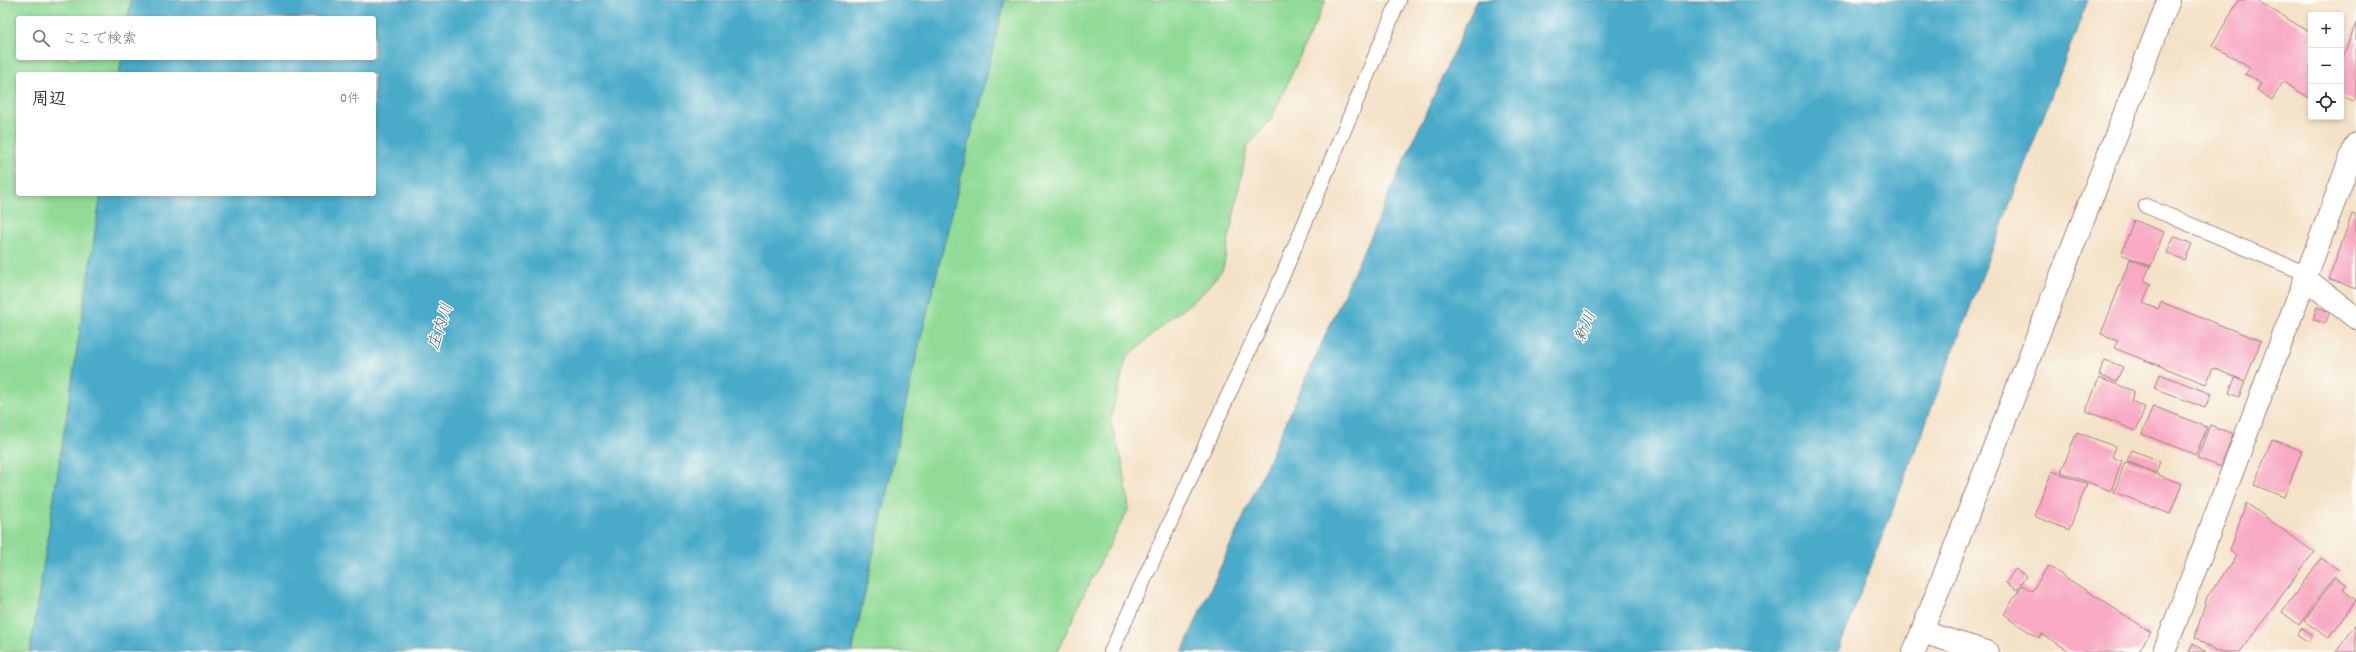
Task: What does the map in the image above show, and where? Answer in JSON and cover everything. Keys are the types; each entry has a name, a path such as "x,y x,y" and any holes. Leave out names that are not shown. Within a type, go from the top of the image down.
{"street":[{"path":"1914,652 2169,0"},
{"path":"2164,652 2356,144"},
{"path":"2306,276 2356,318"},
{"path":"1922,632 1987,652"}],"lane":[{"path":"1111,652 1279,284 1399,0"},
{"path":"2146,206 2306,276"}],"green space":[{"path":"0,0 131,0 128,16 16,16 16,60 122,60 119,72 16,72 16,196 101,196 30,652 0,652"},
{"path":"1005,0 1326,0 1271,119 1247,147 1223,269 1200,296 1168,320 1126,359 1110,420 1123,464 1129,508 1085,592 1057,652 852,652 917,353"}],"water":[{"name":"庄内川","path":"131,0 1005,0 917,353 852,652 30,652 101,196 376,196 376,72 119,72 122,60 376,60 376,16 128,16"},
{"name":"新川","path":"1477,0 2088,0 1838,652 1182,652"}],"building":[{"path":"2239,0 2256,0 2308,31 2308,97 2283,82 2272,100 2257,90 2261,83 2245,74 2250,68 2212,45"},
{"path":"2356,23 2356,96 2354,101 2344,97 2344,54"},
{"path":"2352,214 2356,216 2356,289 2329,279"},
{"path":"2134,220 2164,232 2151,266 2121,254"},
{"path":"2174,236 2192,244 2185,260 2167,253"},
{"path":"2130,259 2150,267 2144,280 2151,284 2143,303 2158,309 2161,302 2261,341 2245,381 2213,368 2206,384 2114,348 2118,340 2101,334"},
{"path":"2317,307 2330,312 2325,324 2313,319"},
{"path":"2105,360 2123,367 2116,382 2099,375"},
{"path":"2160,374 2211,394 2205,408 2154,388"},
{"path":"2099,378 2134,391 2131,401 2145,407 2136,431 2086,411"},
{"path":"2235,378 2245,382 2239,397 2229,393"},
{"path":"2153,406 2207,427 2196,455 2142,434"},
{"path":"2210,425 2233,434 2221,467 2197,458"},
{"path":"2077,432 2116,447 2112,457 2122,461 2111,491 2061,472"},
{"path":"2272,439 2302,451 2284,497 2254,485"},
{"path":"2132,450 2160,461 2156,473 2127,461"},
{"path":"2125,462 2182,484 2170,514 2114,492"},
{"path":"2052,471 2087,484 2069,530 2034,516"},
{"path":"2246,503 2314,552 2240,652 2216,652 2195,637 2207,597 2237,556 2230,551"},
{"path":"2321,558 2339,570 2299,625 2282,612"},
{"path":"2048,566 2151,632 2138,652 2071,652 2042,634 2039,638 2009,619 2010,618 2004,614 2022,585 2032,591"},
{"path":"2015,569 2026,576 2017,590 2006,583"},
{"path":"2336,577 2346,584 2343,590 2356,600 2329,638 2304,621"},
{"path":"2356,625 2356,652 2336,652"},
{"path":"2302,628 2313,635 2308,642 2297,634"},
{"path":"2193,643 2205,652 2189,652"}]}
